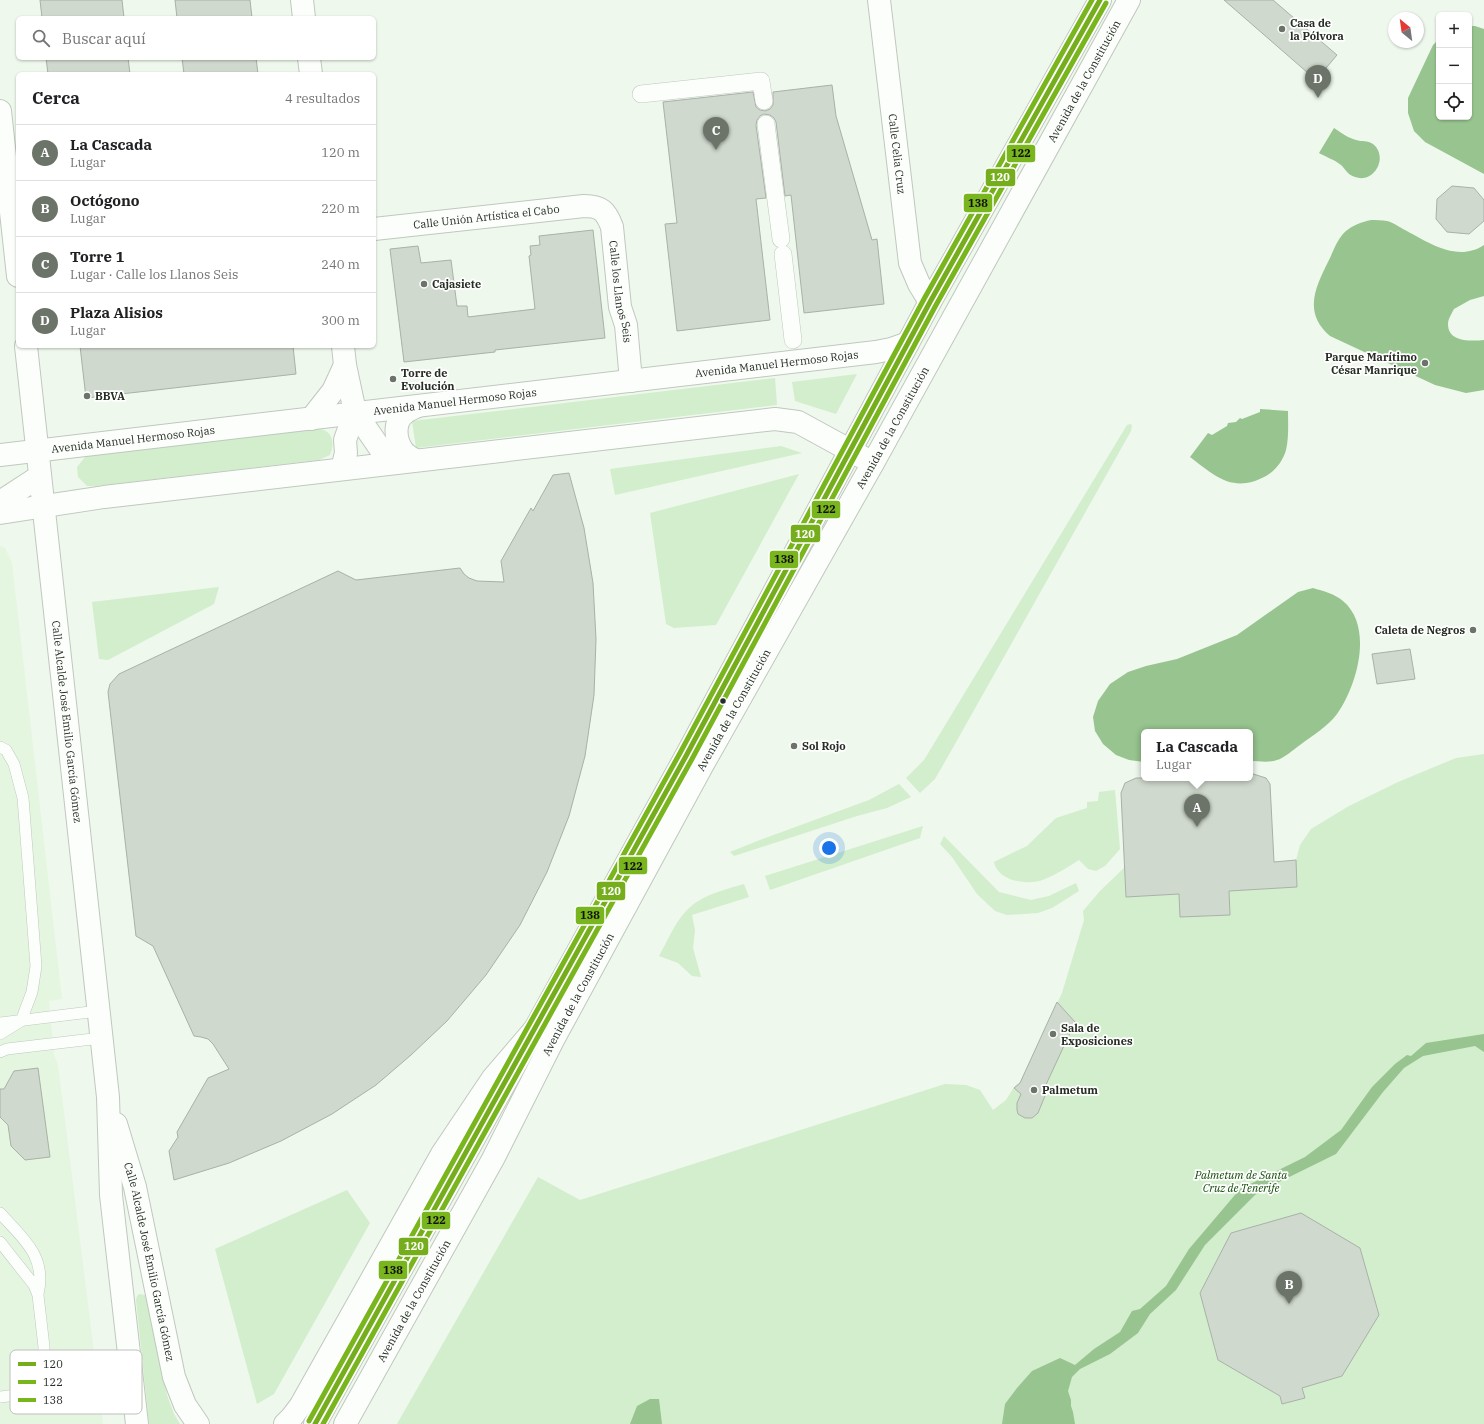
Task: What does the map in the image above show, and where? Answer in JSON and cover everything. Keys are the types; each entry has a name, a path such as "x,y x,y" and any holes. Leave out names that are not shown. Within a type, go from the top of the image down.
{"main road":[{"path":"302,0 304,16"},
{"name":"Calle Celia Cruz","path":"879,0 910,264 918,284 930,302"},
{"name":"Avenida de la Constitución","path":"315,1424 686,756 930,302 1100,0"},
{"name":"Avenida de la Constitución","path":"346,1424 493,1159 553,1040 702,766 873,463 1130,0"},
{"path":"309,60 311,72"},
{"path":"0,112 16,254"},
{"name":"Calle Unión Artística el Cabo","path":"376,229 584,206 599,208"},
{"name":"Calle los Llanos Seis","path":"599,208 608,216 612,227 620,307 626,325 631,381"},
{"name":"Avenida Manuel Hermoso Rojas","path":"0,454 311,419 355,412 416,407 876,352 908,343"},
{"name":"Calle Alcalde José Emilio García Gómez","path":"26,348 108,1097 111,1195 129,1350"},
{"path":"344,356 355,412 390,463"},
{"path":"311,419 333,391 344,356"},
{"path":"415,460 407,456 400,447 396,426 404,413 416,407"},
{"path":"342,469 346,453 346,440 355,412"},
{"path":"0,513 104,497 775,419 798,422 873,463"},
{"path":"0,502 40,476"},
{"path":"285,1424 301,1405 442,1154 493,1078 535,1029"},
{"name":"Calle Alcalde José Emilio García Gómez","path":"108,1097 135,1186 174,1377 185,1405 198,1424"},
{"name":"Calle Alcalde José Emilio García Gómez","path":"136,1414 137,1424"}],"street":[{"path":"641,94 761,81 764,101"},
{"path":"766,124 793,340"}],"lane":[{"path":"0,747 6,750 14,764 23,798 36,966 32,992 21,1021 0,1034"},
{"path":"0,1023 98,1011"},
{"path":"2,1051 101,1038"},
{"path":"0,1214 26,1243 36,1257 40,1270 38,1295"},
{"path":"0,1242 34,1285 38,1295 44,1350"},
{"path":"0,1397 10,1396"}],"shaded area":[{"path":"1472,26 1484,29 1484,174 1425,142 1414,131 1408,113 1408,98 1433,45 1436,42 1436,120 1472,120"},
{"path":"1334,128 1344,135 1358,141 1369,142 1378,149 1380,156 1377,168 1368,177 1355,177 1349,174 1339,163 1319,153"},
{"path":"1371,220 1391,222 1422,240 1443,249 1463,252 1474,250 1484,245 1484,296 1470,300 1454,309 1449,318 1448,324 1449,330 1456,338 1473,341 1484,340 1484,390 1466,393 1435,385 1330,336 1321,327 1316,318 1314,298 1320,279 1336,244 1343,234 1349,229 1355,225"},
{"path":"1260,409 1288,411 1288,436 1285,454 1281,462 1269,474 1254,481 1234,483 1216,476 1190,457 1208,433 1212,435 1227,426 1228,423 1236,422 1240,418 1242,419 1260,412"},
{"path":"0,546 5,548 12,563 62,999 49,1001 54,1055 58,1065 94,1350 10,1350 10,1414 102,1414 103,1424 0,1424"},
{"path":"1313,588 1333,595 1343,601 1352,612 1358,626 1360,641 1356,673 1344,702 1337,714 1325,727 1282,758 1267,762 1253,761 1253,729 1141,729 1141,762 1129,760 1116,755 1103,744 1095,731 1093,717 1098,701 1110,684 1128,672 1177,659 1237,635 1298,592"},
{"path":"1484,1034 1484,1052 1475,1046 1423,1056 1404,1068 1383,1092 1336,1154 1255,1195 1205,1245 1176,1290 1150,1314 1138,1333 1110,1354 1080,1369 1072,1377 1068,1391 1075,1424 1002,1424 1005,1404 1032,1371 1060,1358 1075,1365 1094,1349 1120,1332 1132,1311 1140,1309 1166,1286 1189,1249 1240,1189 1305,1157 1341,1130 1372,1087 1395,1064 1407,1055 1411,1056 1426,1043"},
{"path":"650,1399 659,1399 662,1424 630,1424 637,1406"}],"green space":[{"path":"857,374 836,414 795,401 792,382"},
{"path":"775,378 777,405 416,448 412,421"},
{"path":"1131,424 1131,431 935,779 920,793 906,778 924,760 1127,425"},
{"path":"307,429 318,429 328,432 332,439 332,451 330,455 319,460 96,486 87,486 78,477 77,467 86,456"},
{"path":"781,446 802,453 615,495 610,469"},
{"path":"799,474 716,625 674,628 666,624 650,513"},
{"path":"219,587 214,604 108,660 99,659 92,602"},
{"name":"Palmetum de Santa Cruz de Tenerife","path":"1484,754 1484,1424 397,1424 538,1177 580,1200 945,1084 966,1085 980,1090 993,1110 1006,1100 1014,1087 1020,1082 1062,993 1084,920 1083,911 1100,891 1125,867 1126,897 1179,894 1180,917 1230,915 1229,891 1297,887 1296,860 1300,845 1311,829 1349,806 1398,782 1456,758"},
{"path":"899,784 911,797 887,808 857,816 734,856 730,852 869,800"},
{"path":"1115,790 1120,849 1105,866 1096,871 1088,869 1079,860 1045,879 1031,882 1015,881 1001,874 997,869 994,862 1027,846 1056,818 1087,808 1087,802 1098,801 1099,792"},
{"path":"923,826 920,838 770,890 765,876"},
{"path":"944,836 999,892 1031,900 1049,896 1076,883 1079,891 1052,908 1038,913 1007,915 995,911 977,894 952,857 940,844"},
{"path":"744,884 749,897 692,915 695,930 693,948 701,977 692,976 678,963 659,956 678,922 692,905 713,894"},
{"path":"347,1190 370,1223 274,1394 257,1404 215,1249"},
{"path":"139,1294 147,1297 167,1395 174,1414 180,1424 149,1424 136,1300"}],"building":[{"path":"40,0 122,0 124,16 42,16"},
{"path":"175,0 250,0 252,16 177,16"},
{"name":"Casa de la Pólvora","path":"1224,0 1273,0 1337,55 1316,80"},
{"path":"46,60 128,60 130,72 48,72"},
{"path":"182,60 256,60 258,72 184,72"},
{"path":"832,85 836,116 872,240 877,239 884,304 804,313 791,195 785,196 776,122 770,115 764,114 757,120 756,125 766,198 756,199 770,320 677,331 665,224 677,223 663,102 753,92 756,107 765,111 770,109 773,105 773,92"},
{"path":"1452,186 1474,188 1484,200 1484,221 1469,234 1447,232 1436,219 1437,199"},
{"path":"593,230 605,338 404,362 390,249 418,246 421,263 451,260 457,306 467,306 468,317 535,309 529,256 531,255 530,246 540,245 539,236"},
{"path":"80,348 293,348 296,374 86,398"},
{"path":"569,473 584,528 593,583 596,639 594,695 585,756 569,816 547,872 520,925 486,975 447,1021 376,1085 332,1114 281,1141 229,1163 174,1180 169,1151 178,1137 177,1132 208,1078 229,1069 213,1044 208,1039 194,1036 153,946 136,936 108,692 110,684 119,674 338,571 356,580 460,568 469,578 477,581 504,582 501,561 531,508 533,511 553,475"},
{"path":"1410,649 1415,679 1377,684 1372,654"},
{"path":"1253,774 1266,778 1270,784 1274,862 1296,860 1297,887 1229,891 1230,915 1180,917 1179,894 1126,897 1121,793 1125,783 1136,778 1141,778 1141,781 1253,781"},
{"path":"1057,1002 1075,1022 1044,1089 1047,1091 1038,1113 1032,1118 1025,1118 1018,1114 1017,1103 1021,1094 1014,1088 1020,1083"},
{"path":"38,1068 50,1157 25,1160 11,1146 8,1125 0,1117 0,1089 4,1089 14,1071"},
{"path":"1301,1213 1360,1248 1379,1315 1342,1376 1302,1388 1305,1398 1282,1404 1280,1396 1218,1360 1200,1293 1231,1233"}],"transit line":[{"name":"138","path":"309,1421 680,753 924,299 1092,0"},
{"name":"120","path":"315,1424 686,756 930,302 1100,0"},
{"name":"122","path":"323,1424 692,759 936,305 1106,3"}],"place":[{"name":"Casa de la Pólvora","path":"1282,29"},
{"name":"Plaza Alisios","path":"1318,98"},
{"name":"Torre 1","path":"716,150"},
{"name":"Cajasiete","path":"424,284"},
{"name":"Parque Marítimo César Manrique","path":"1425,363"},
{"name":"Torre de Evolución","path":"393,379"},
{"name":"BBVA","path":"87,396"},
{"name":"Caleta de Negros","path":"1473,630"},
{"name":"Sol Rojo","path":"794,746"},
{"name":"La Cascada","path":"1197,827"},
{"name":"Sala de Exposiciones","path":"1053,1034"},
{"name":"Palmetum","path":"1034,1090"},
{"name":"Octógono","path":"1289,1304"}]}
